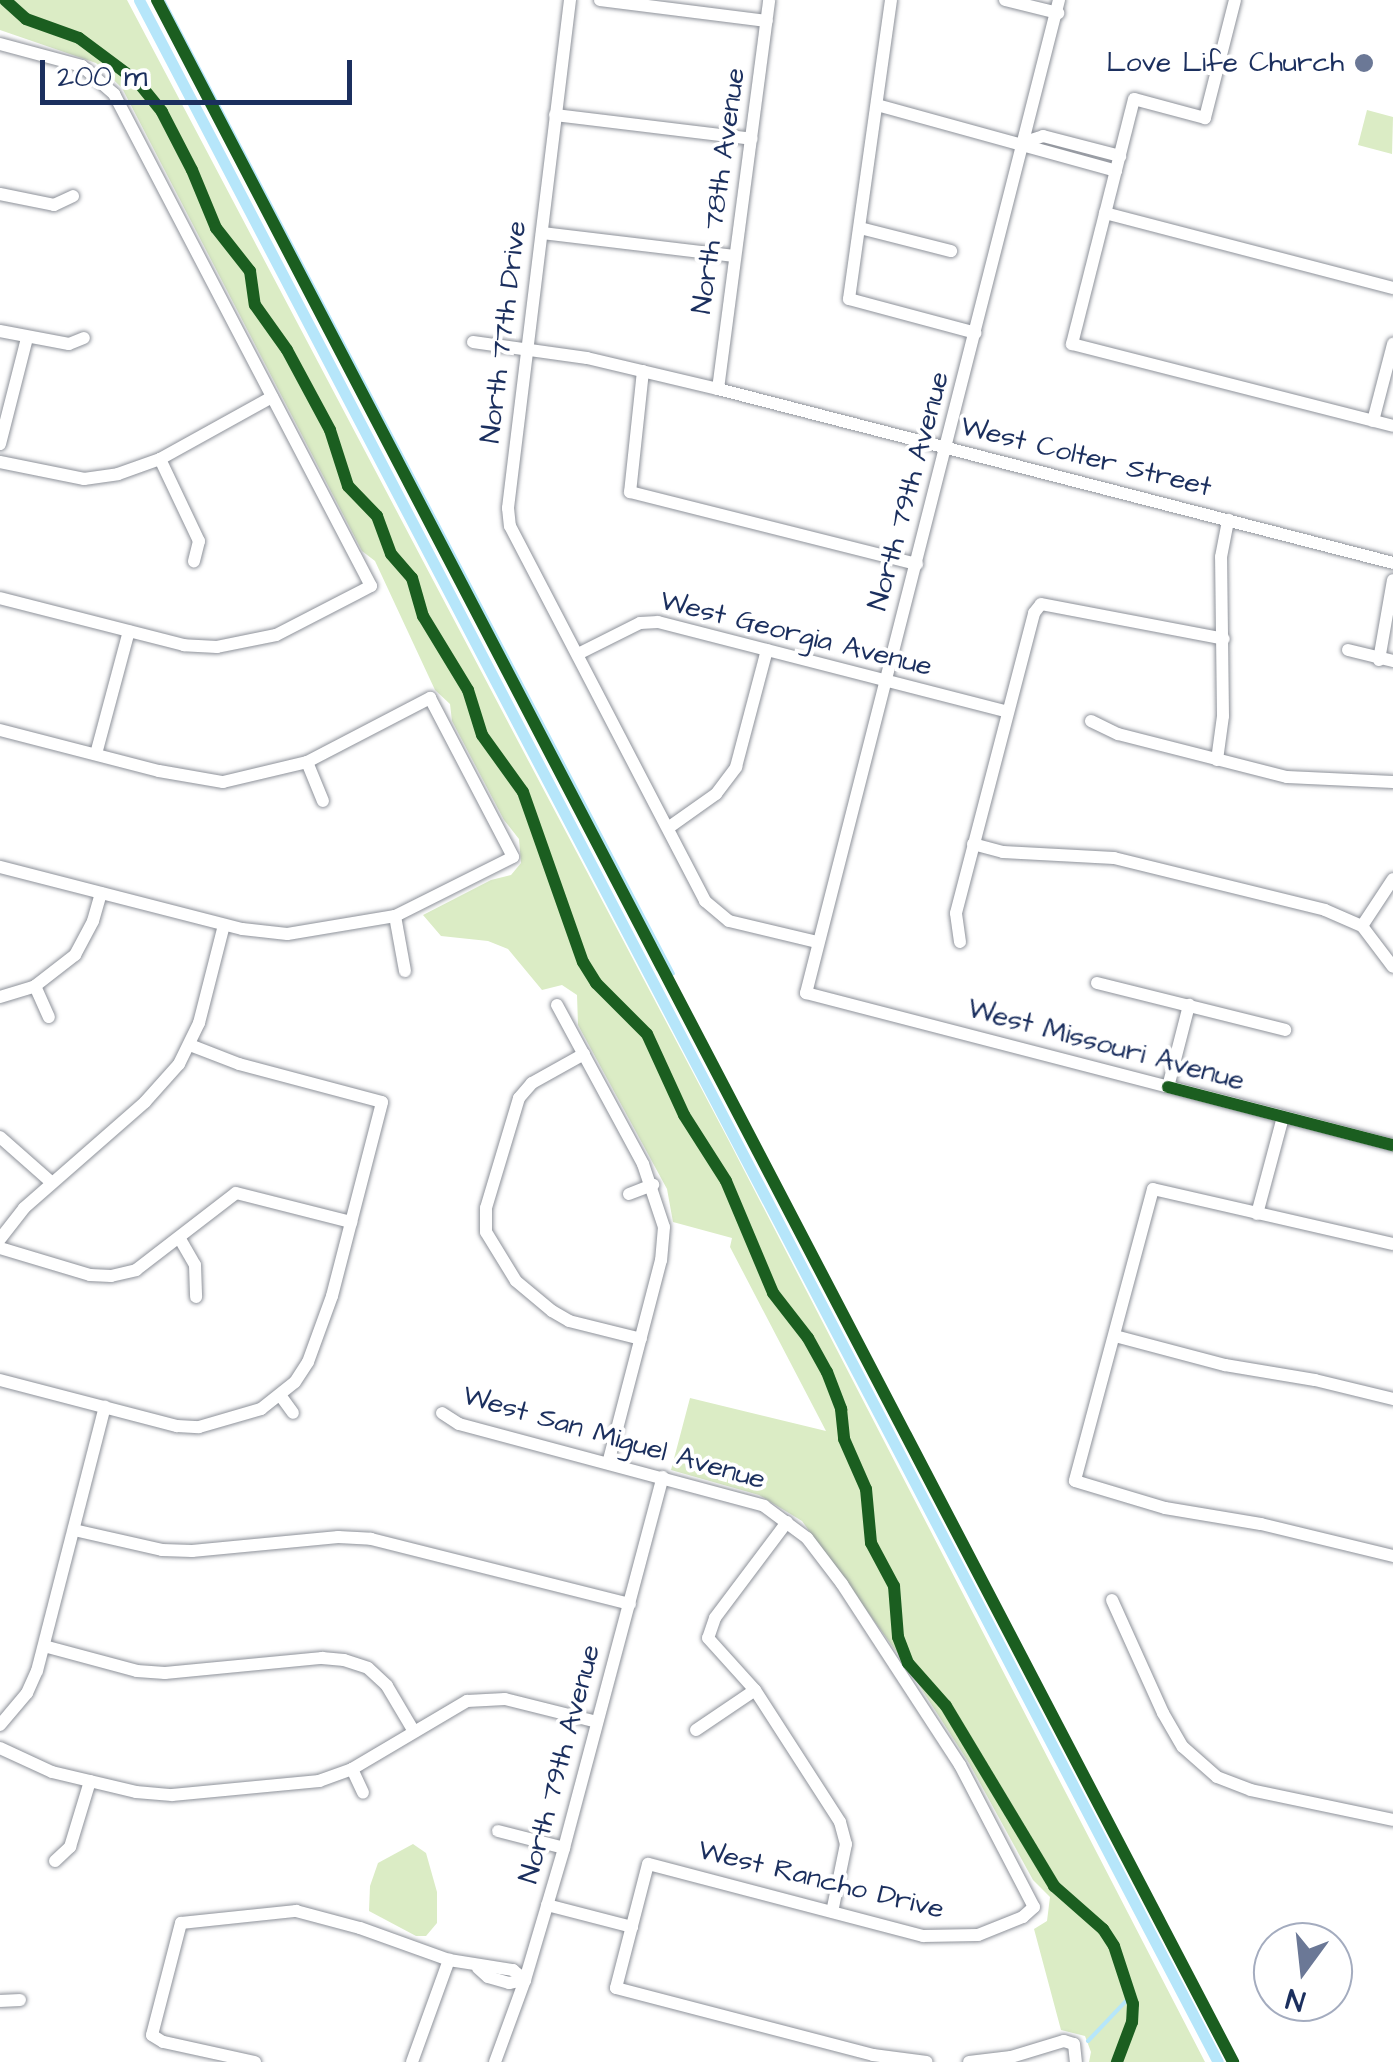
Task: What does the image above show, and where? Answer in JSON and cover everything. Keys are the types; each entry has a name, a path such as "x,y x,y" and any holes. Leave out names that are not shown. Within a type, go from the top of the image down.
{"street":[{"name":"North 77th Drive","path":"570,0 508,519 705,900 719,916 817,942"},
{"path":"600,0 767,21"},
{"name":"North 78th Avenue","path":"718,388 769,0"},
{"path":"891,0 848,299 976,333"},
{"path":"1006,0 1059,6"},
{"path":"1234,0 1204,118 1134,99 1072,344 1393,426"},
{"name":"North 79th Avenue","path":"806,994 1059,6"},
{"path":"0,44 82,66 114,94 371,586 276,635 248,642 184,645 0,598"},
{"path":"877,104 1025,142 1116,171"},
{"path":"556,115 752,139"},
{"path":"1025,142 1043,136 1120,156"},
{"path":"0,194 54,205 73,196"},
{"path":"1105,213 1393,288"},
{"path":"860,228 951,251"},
{"path":"542,233 735,256"},
{"path":"0,331 69,344 84,338"},
{"path":"0,444 27,338"},
{"name":"West Colter Street","path":"473,342 528,348 718,388 1393,563"},
{"path":"1374,421 1393,344"},
{"path":"644,372 630,492 917,564"},
{"path":"0,462 84,479 118,474 160,459 272,397"},
{"path":"160,459 199,540 194,562"},
{"path":"1216,760 1222,734 1222,558 1228,520"},
{"path":"1348,650 1386,661 1393,580"},
{"path":"960,942 956,914 1034,613 1041,604 1224,640"},
{"name":"West Georgia Avenue","path":"578,654 648,622 1008,712"},
{"path":"96,754 129,631"},
{"path":"668,828 716,794 736,767 767,650"},
{"path":"0,730 223,782 308,762 430,698 513,857 394,916 297,933 224,925 0,867"},
{"path":"1091,721 1118,734 1307,779 1393,782"},
{"path":"308,762 324,801"},
{"path":"974,844 1003,852 1114,858 1325,910 1362,926 1393,967"},
{"path":"1362,926 1393,879"},
{"path":"0,996 35,986 75,955 94,921 102,893"},
{"path":"394,916 405,971"},
{"path":"0,1239 52,1182 166,1081 190,1046 224,925"},
{"path":"1098,982 1285,1030"},
{"path":"35,986 49,1018"},
{"name":"West Missouri Avenue","path":"806,994 1393,1144"},
{"path":"1168,1087 1188,1005"},
{"path":"557,1006 653,1185 664,1244 608,1463"},
{"path":"0,1380 177,1426 198,1427 240,1418 295,1382 319,1338 382,1102 239,1064 190,1046"},
{"path":"584,1054 532,1083 519,1098 486,1208 486,1232 516,1281 552,1311 569,1321 641,1339"},
{"path":"1257,1214 1283,1117"},
{"path":"0,1137 52,1182"},
{"path":"630,1194 653,1185"},
{"path":"1393,1244 1153,1189 1075,1481 1165,1508 1260,1524 1393,1556"},
{"path":"0,1248 90,1275 112,1276 136,1270 236,1193 351,1222"},
{"path":"180,1239 195,1264 196,1297"},
{"path":"1115,1336 1225,1366 1315,1380 1393,1400"},
{"path":"280,1395 293,1412"},
{"path":"0,1725 27,1693 44,1646 106,1408"},
{"name":"West San Miguel Avenue","path":"442,1413 459,1424 764,1506 788,1522 818,1553 899,1669 960,1765 1034,1906"},
{"name":"North 79th Avenue","path":"494,2062 525,1980 564,1848 663,1477"},
{"path":"788,1522 715,1618 708,1638 754,1690 840,1822 846,1844 832,1912"},
{"path":"74,1530 162,1550 192,1551 338,1537 371,1539 630,1604"},
{"path":"1112,1600 1163,1714 1183,1747 1216,1777 1251,1790 1393,1820"},
{"path":"44,1646 137,1671 165,1674 322,1658 344,1660 368,1668 387,1686 413,1730"},
{"path":"696,1730 754,1690"},
{"path":"0,1748 18,1760 90,1781 172,1794 319,1782 352,1768 466,1701 505,1699 597,1722"},
{"path":"352,1768 363,1792"},
{"path":"55,1861 70,1847 90,1781"},
{"path":"498,1831 564,1848"},
{"name":"West Rancho Drive","path":"632,1926 648,1864 923,1936 960,1938 994,1930 1029,1914 1034,1906"},
{"path":"547,1905 632,1926 616,1988 873,2055 927,2062"},
{"path":"255,2062 163,2042 152,2035 180,1923 280,1909 296,1911 478,1968 488,1978 509,1983 525,1980"},
{"path":"412,2062 449,1960"},
{"path":"0,2001 20,2000"},
{"path":"970,2062 1012,2057 1064,2041 1074,2044 1076,2062"}],"green space":[{"path":"0,0 127,0 729,1141 1205,2062 1089,2062 1091,2052 1085,2036 1061,2030 1034,1929 1047,1921 1050,1897 1033,1880 969,1763 906,1665 802,1521 759,1495 671,1470 690,1398 826,1431 730,1247 732,1238 673,1222 667,1189 578,1025 577,995 562,985 542,990 508,949 488,941 441,936 423,915 491,880 511,875 521,863 519,839 504,820 452,721 450,704 435,690 375,561 362,551 122,88 96,63 0,30"},
{"path":"1367,110 1393,117 1392,154 1358,145"},
{"path":"413,1844 426,1853 437,1892 437,1923 426,1936 416,1936 369,1911 370,1886 378,1863"}],"waterway":[{"path":"139,0 1218,2062"},
{"path":"163,0 673,974"},
{"path":"1088,2041 1127,2000"}],"cycle path":[{"path":"5,0 26,19 79,38 138,82 162,112 216,228 250,271 255,305 287,350 330,430 348,486 377,516 391,554 412,578 423,616 468,690 482,735 523,792 583,962 596,983 647,1034 684,1115 726,1181 773,1293 808,1338 827,1372 841,1409 844,1439 866,1489 871,1543 894,1586 898,1637 908,1663 946,1706 1054,1886 1103,1929 1114,1946 1133,2004 1132,2022 1117,2062"},
{"path":"157,0 1233,2062"},
{"path":"1168,1087 1393,1145"}],"place":[{"name":"Love Life Church","path":"1364,63"}]}
